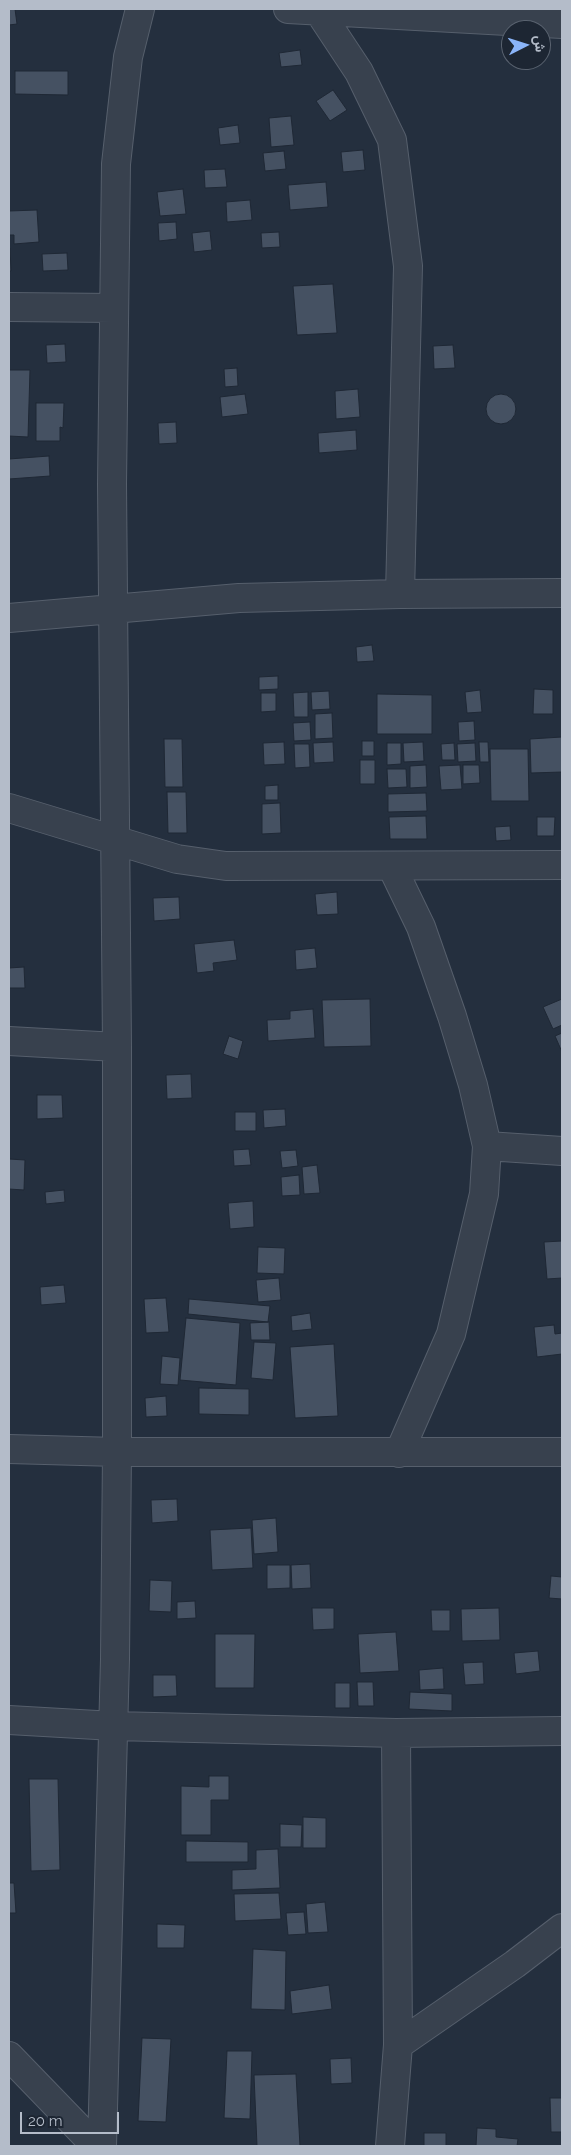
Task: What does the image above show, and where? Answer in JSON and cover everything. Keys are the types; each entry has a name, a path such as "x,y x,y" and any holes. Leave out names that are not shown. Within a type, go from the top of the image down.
{"street":[{"path":"102,2146 114,1726 117,1452 117,1047 113,610 116,164 128,57 140,9"},
{"path":"288,9 562,24"},
{"path":"318,10 359,72 392,140 408,266 400,594"},
{"path":"9,307 114,308"},
{"path":"9,618 239,598 400,594 562,593"},
{"path":"9,808 177,859 226,866 562,865"},
{"path":"392,867 421,927 452,1016 474,1086 487,1146 484,1194 451,1334 399,1454"},
{"path":"9,1042 117,1047"},
{"path":"487,1146 562,1151"},
{"path":"9,1449 117,1452 399,1454 562,1452"},
{"path":"9,1720 114,1726 396,1733 562,1731"},
{"path":"390,2146 398,2045 396,1733"},
{"path":"398,2045 515,1964 562,1928"},
{"path":"9,2056 96,2146"}],"building":[{"path":"9,9 15,9 17,24 9,25"},
{"path":"300,50 302,65 281,67 279,53"},
{"path":"15,71 68,71 68,95 15,94"},
{"path":"333,90 347,110 330,121 316,101"},
{"path":"291,116 294,145 271,147 269,118"},
{"path":"238,125 240,143 220,145 218,128"},
{"path":"363,150 365,170 343,172 341,152"},
{"path":"284,151 286,169 265,171 263,153"},
{"path":"225,169 227,187 205,188 204,170"},
{"path":"326,182 328,207 290,210 288,185"},
{"path":"183,189 186,214 160,216 157,192"},
{"path":"250,200 252,220 227,222 226,202"},
{"path":"37,210 39,242 14,244 14,235 9,235 9,211"},
{"path":"176,222 177,239 159,241 158,223"},
{"path":"210,231 212,250 194,252 192,233"},
{"path":"279,232 280,247 262,248 261,233"},
{"path":"10,248 11,271 9,271"},
{"path":"67,253 68,270 43,271 42,254"},
{"path":"333,284 337,333 297,335 293,286"},
{"path":"65,344 66,362 47,363 46,345"},
{"path":"453,345 455,368 434,369 433,346"},
{"path":"237,368 238,386 225,387 224,369"},
{"path":"9,370 30,370 28,437 9,436"},
{"path":"358,389 360,417 336,419 335,391"},
{"path":"245,394 248,414 222,417 220,397"},
{"path":"501,394 512,398 516,409 512,420 501,424 490,420 486,409 490,398"},
{"path":"36,403 64,403 63,428 60,427 60,441 36,441"},
{"path":"176,422 177,443 159,444 158,423"},
{"path":"356,430 357,450 319,453 318,433"},
{"path":"49,456 50,476 9,479 9,459"},
{"path":"372,645 374,661 357,662 356,647"},
{"path":"278,676 278,689 259,690 259,677"},
{"path":"534,689 553,690 553,714 533,714"},
{"path":"480,690 482,712 467,713 465,692"},
{"path":"329,691 330,709 312,710 311,692"},
{"path":"308,692 308,717 294,717 293,693"},
{"path":"261,693 276,693 276,711 261,712"},
{"path":"377,694 432,695 432,734 377,734"},
{"path":"332,713 333,738 315,739 315,714"},
{"path":"474,721 475,740 459,741 458,722"},
{"path":"310,722 311,740 294,741 293,723"},
{"path":"562,737 562,772 531,773 530,739"},
{"path":"164,739 182,739 183,787 165,787"},
{"path":"362,741 374,741 374,756 362,756"},
{"path":"284,742 285,764 264,765 263,743"},
{"path":"333,742 334,762 314,763 313,743"},
{"path":"423,742 424,761 404,762 403,743"},
{"path":"479,742 488,742 489,762 480,762"},
{"path":"387,743 401,743 401,764 387,765"},
{"path":"454,743 455,760 442,760 441,744"},
{"path":"475,743 476,761 458,762 457,744"},
{"path":"294,744 309,744 310,767 295,768"},
{"path":"490,749 528,749 529,801 491,801"},
{"path":"360,760 375,760 375,784 360,784"},
{"path":"426,765 427,787 410,788 410,766"},
{"path":"460,765 462,789 441,790 439,766"},
{"path":"463,765 479,765 480,783 463,784"},
{"path":"387,769 406,769 407,787 388,788"},
{"path":"278,785 278,800 265,800 265,786"},
{"path":"167,792 186,792 187,833 168,833"},
{"path":"426,793 427,811 388,812 388,794"},
{"path":"280,803 281,833 262,834 262,804"},
{"path":"426,816 427,839 390,839 389,817"},
{"path":"537,817 555,817 554,836 537,836"},
{"path":"510,826 511,840 496,841 495,827"},
{"path":"337,892 338,914 317,915 315,894"},
{"path":"179,897 180,919 154,921 153,898"},
{"path":"234,940 237,960 213,963 214,971 197,973 194,944"},
{"path":"315,948 317,968 296,970 295,950"},
{"path":"24,967 25,988 9,988 9,968"},
{"path":"370,999 371,1046 324,1047 322,1000"},
{"path":"562,999 562,1025 553,1029 543,1007"},
{"path":"313,1009 315,1038 268,1041 267,1020 290,1019 290,1011"},
{"path":"562,1033 562,1052 555,1036"},
{"path":"229,1036 243,1041 238,1059 223,1054"},
{"path":"191,1074 192,1098 167,1099 166,1075"},
{"path":"37,1095 62,1095 63,1118 37,1119"},
{"path":"285,1109 286,1126 264,1128 263,1110"},
{"path":"235,1112 256,1112 256,1131 235,1131"},
{"path":"249,1149 251,1165 234,1166 233,1150"},
{"path":"296,1150 298,1166 282,1168 280,1151"},
{"path":"9,1159 25,1160 24,1190 9,1189"},
{"path":"317,1165 320,1193 304,1194 302,1167"},
{"path":"299,1175 300,1195 282,1196 281,1177"},
{"path":"64,1190 65,1202 46,1204 45,1192"},
{"path":"253,1201 254,1227 230,1229 228,1203"},
{"path":"562,1241 562,1278 547,1279 544,1242"},
{"path":"258,1247 285,1248 284,1274 257,1273"},
{"path":"279,1278 281,1300 258,1302 256,1280"},
{"path":"64,1285 66,1303 41,1305 40,1287"},
{"path":"166,1298 169,1332 146,1333 144,1299"},
{"path":"189,1299 270,1306 268,1322 188,1314"},
{"path":"310,1313 312,1329 292,1331 291,1316"},
{"path":"186,1318 240,1323 236,1385 180,1380"},
{"path":"269,1322 270,1340 251,1340 250,1323"},
{"path":"554,1325 555,1334 562,1333 562,1354 537,1357 534,1327"},
{"path":"254,1342 276,1343 273,1380 251,1378"},
{"path":"334,1344 338,1416 295,1418 290,1347"},
{"path":"162,1356 180,1358 178,1385 160,1384"},
{"path":"199,1388 249,1389 249,1415 199,1414"},
{"path":"166,1396 167,1416 146,1417 145,1398"},
{"path":"177,1499 178,1521 152,1523 151,1500"},
{"path":"276,1518 278,1552 254,1554 252,1520"},
{"path":"251,1528 253,1568 212,1570 210,1530"},
{"path":"310,1564 311,1588 292,1589 291,1565"},
{"path":"267,1565 290,1565 290,1588 267,1589"},
{"path":"551,1576 562,1577 562,1599 549,1598"},
{"path":"150,1580 172,1581 171,1612 149,1611"},
{"path":"195,1601 196,1618 177,1619 177,1602"},
{"path":"312,1608 334,1608 334,1629 313,1630"},
{"path":"499,1608 500,1640 462,1641 461,1609"},
{"path":"431,1610 450,1610 450,1631 432,1631"},
{"path":"396,1632 399,1671 360,1673 358,1634"},
{"path":"215,1634 255,1634 254,1688 215,1688"},
{"path":"538,1651 540,1671 516,1674 514,1653"},
{"path":"483,1662 484,1684 465,1685 463,1663"},
{"path":"443,1668 444,1689 420,1690 419,1670"},
{"path":"153,1675 176,1675 177,1696 153,1697"},
{"path":"357,1682 373,1682 374,1706 358,1706"},
{"path":"335,1683 350,1683 350,1708 335,1708"},
{"path":"410,1692 452,1694 452,1711 409,1709"},
{"path":"209,1776 229,1776 229,1800 211,1800 211,1835 181,1835 181,1786 209,1787"},
{"path":"29,1779 58,1779 60,1870 31,1871"},
{"path":"303,1817 326,1818 326,1848 303,1848"},
{"path":"280,1824 302,1825 301,1847 280,1847"},
{"path":"186,1841 248,1842 248,1862 186,1862"},
{"path":"278,1849 280,1888 232,1890 232,1870 256,1869 256,1850"},
{"path":"9,1883 14,1883 16,1913 9,1913"},
{"path":"279,1893 281,1919 235,1921 234,1894"},
{"path":"325,1902 328,1932 308,1933 306,1904"},
{"path":"304,1912 306,1934 288,1935 286,1913"},
{"path":"157,1924 185,1925 184,1948 157,1948"},
{"path":"253,1949 286,1951 285,2010 251,2009"},
{"path":"329,1985 332,2009 292,2014 290,1991"},
{"path":"142,2038 171,2039 166,2122 138,2121"},
{"path":"227,2051 252,2051 250,2119 224,2118"},
{"path":"351,2058 352,2083 331,2084 330,2059"},
{"path":"296,2074 300,2146 257,2146 254,2075"},
{"path":"550,2098 562,2098 562,2132 551,2132"},
{"path":"477,2128 496,2129 496,2137 518,2139 517,2146 476,2146"},
{"path":"424,2133 446,2133 446,2146 424,2146"}]}
